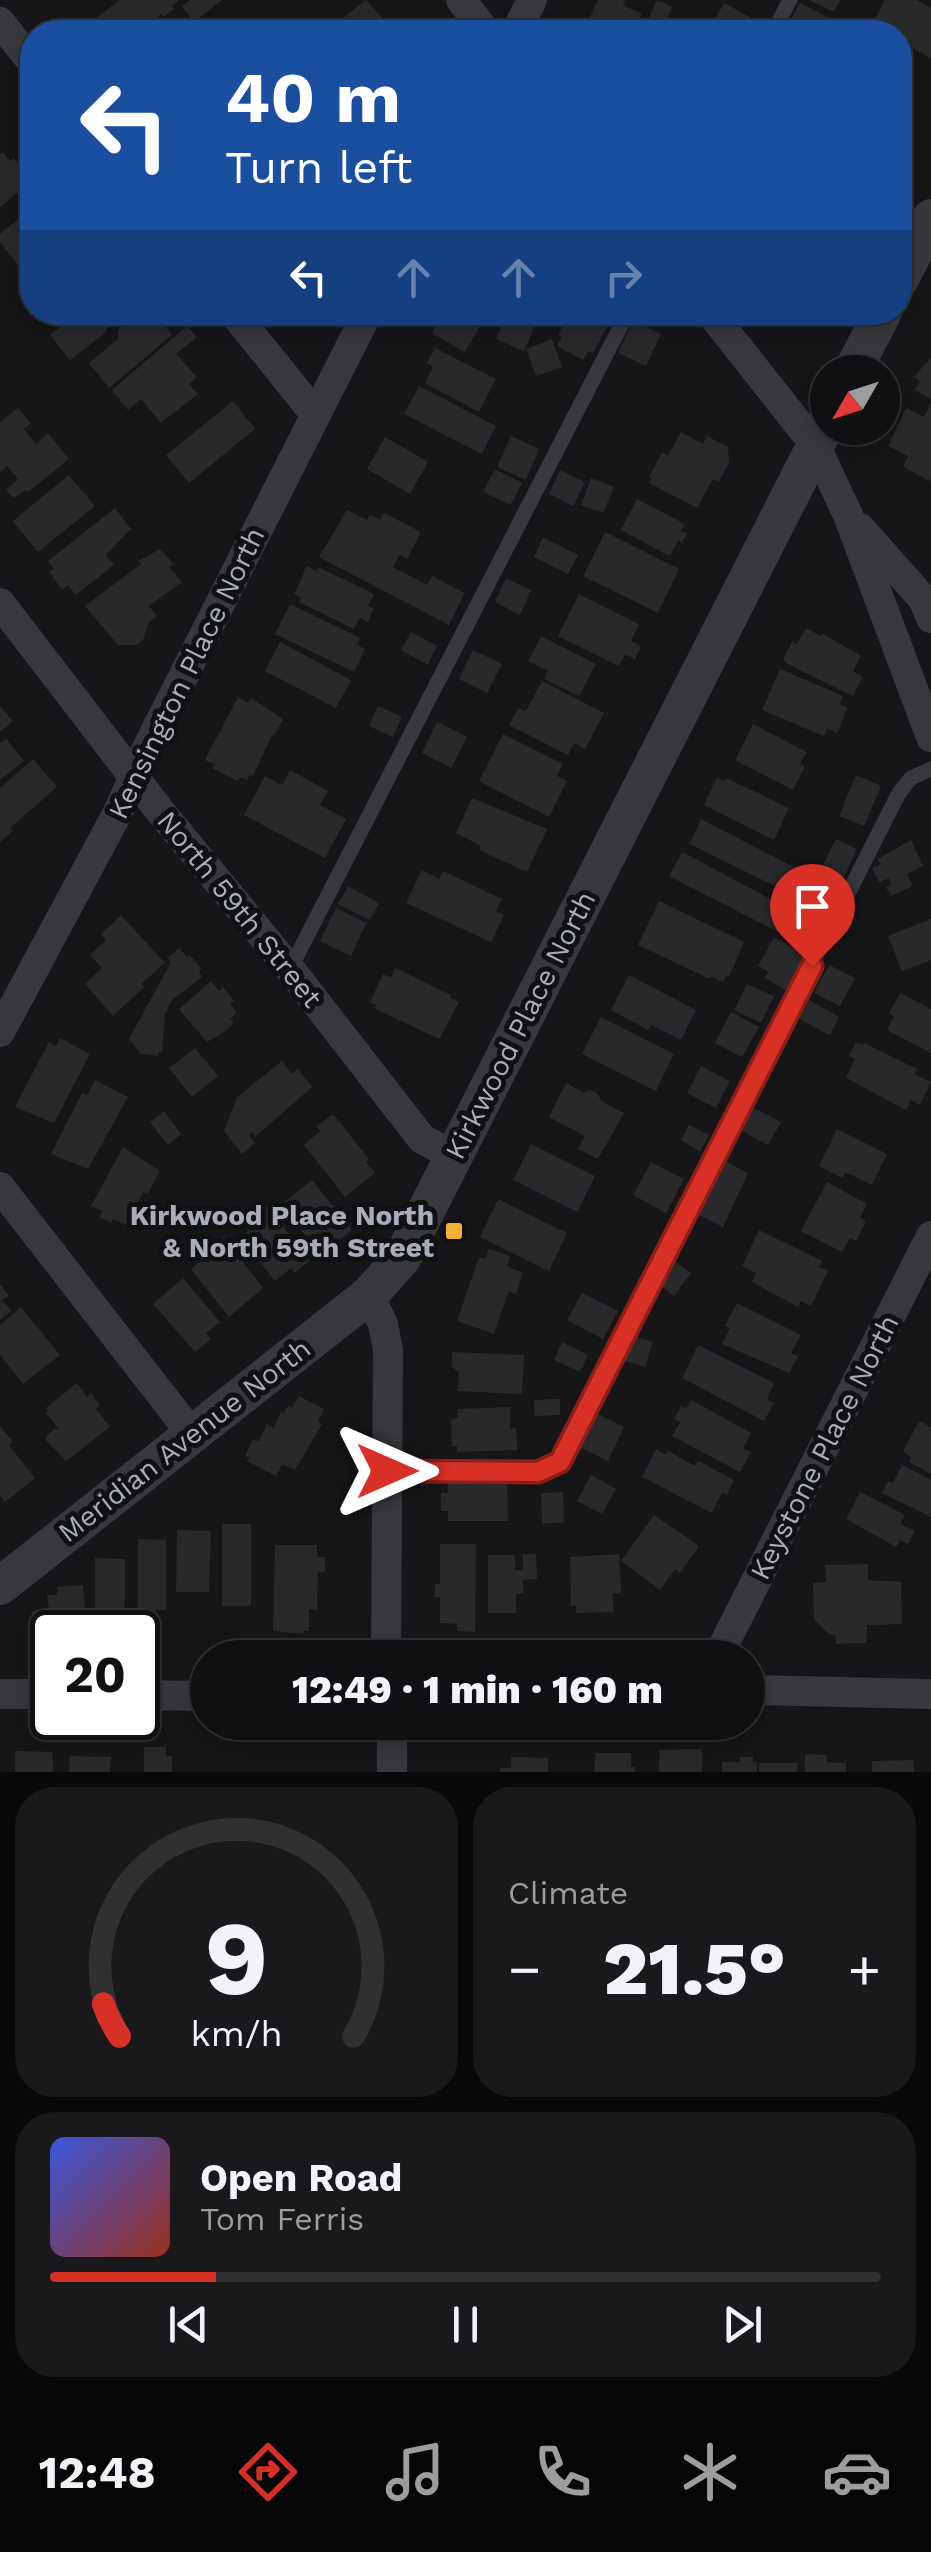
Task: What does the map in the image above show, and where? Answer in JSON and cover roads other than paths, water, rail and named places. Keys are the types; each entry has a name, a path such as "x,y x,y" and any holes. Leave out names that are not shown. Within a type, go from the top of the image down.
{"street":[{"path":"461,0 477,20"},
{"path":"0,22 20,47"},
{"path":"912,255 931,218"},
{"path":"243,325 314,414"},
{"name":"Kensington Place North","path":"0,1032 134,778 361,325"},
{"path":"722,325 810,421"},
{"path":"861,355 876,325"},
{"name":"Kirkwood Place North","path":"369,1296 402,1258 815,445"},
{"path":"825,445 931,737"},
{"path":"848,515 924,599 931,618"},
{"name":"North 59th Street","path":"0,603 134,778 422,1138 454,1156"},
{"path":"0,1188 191,1433"},
{"name":"Keystone Place North","path":"726,1640 931,1236"},
{"path":"369,1296 383,1324 388,1350 386,1640"},
{"name":"Meridian Avenue North","path":"0,1586 369,1296"},
{"path":"765,1690 931,1694"},
{"path":"0,1694 30,1694"},
{"path":"160,1695 190,1696"},
{"path":"392,1740 392,1772"}],"lane":[{"path":"290,969 621,325"},
{"path":"387,1471 538,1472 560,1462 899,794 912,778 931,769"}],"place":[{"name":"Kirkwood Place North & North 59th Street","path":"454,1231"}]}
